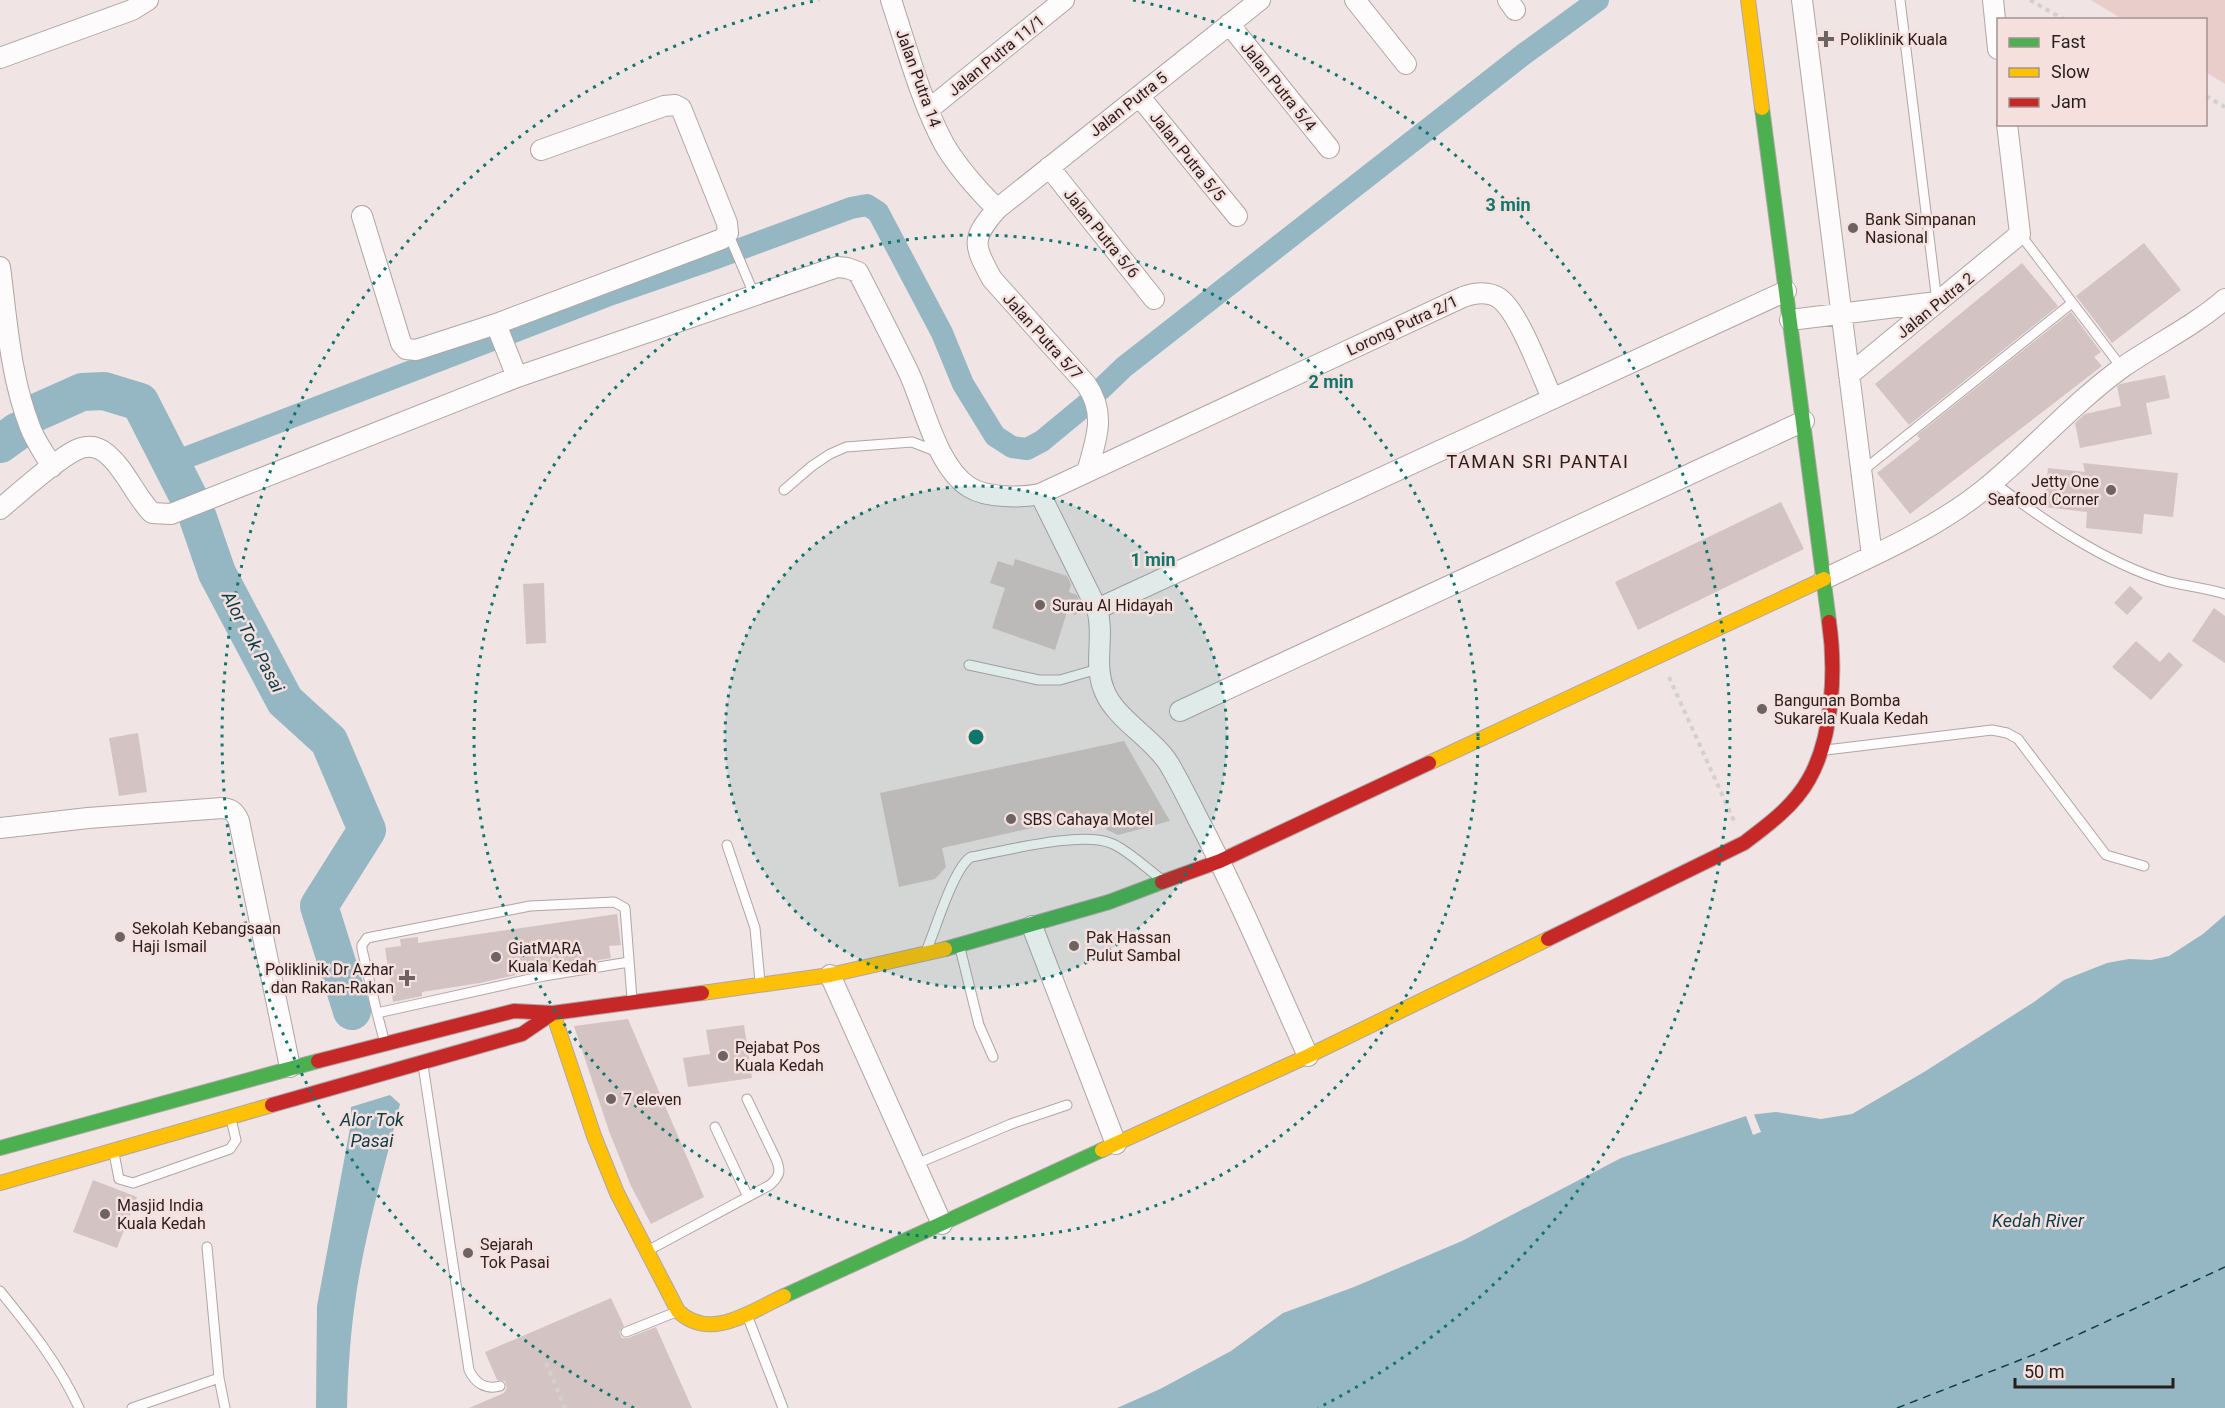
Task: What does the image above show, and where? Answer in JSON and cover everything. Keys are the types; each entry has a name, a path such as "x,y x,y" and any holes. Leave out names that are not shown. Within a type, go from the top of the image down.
{"main road":[{"path":"553,1013 617,1192 678,1311 686,1320 697,1324 709,1326 723,1324 1308,1056 1744,843 1774,822 1794,801 1810,778 1820,751 1827,724 1832,671 1832,641 1750,1"},
{"path":"0,1148 290,1067 514,1011 553,1013 830,975 925,954 1032,926 1165,882 1220,861 1824,579"},
{"path":"0,1188 7,1181 522,1034 553,1013"}],"street":[{"path":"0,58 132,10 148,0"},
{"name":"Jalan Putra 14","path":"891,0 928,110 945,145 978,190 997,208"},
{"name":"Jalan Putra 11/1","path":"928,110 1064,0"},
{"name":"Jalan Putra 5","path":"997,208 1260,0"},
{"path":"1355,0 1406,64"},
{"path":"1802,0 1872,556"},
{"path":"1993,0 1997,39"},
{"name":"Jalan Putra 5/4","path":"1229,24 1329,148"},
{"name":"Jalan Putra 5/5","path":"1139,96 1237,216"},
{"path":"362,216 401,343 406,349 416,350 499,332 722,239 731,240 727,223 681,108 675,105 664,106 541,150"},
{"path":"2007,126 2020,234"},
{"name":"Jalan Putra 5/6","path":"1049,167 1154,298"},
{"name":"Jalan Putra 5/7","path":"997,208 980,229 977,244 981,258 992,279 1095,396 1099,428 1087,472"},
{"name":"Jalan Putra 2","path":"1849,375 2020,234"},
{"path":"0,267 14,367 21,397 30,428 52,467"},
{"path":"0,509 52,467 80,448 89,447 98,448 112,459 152,513 165,515 517,377 837,267 858,272 909,373 940,453 968,487 980,492 1023,498 1041,494 1097,609 1100,621 1098,669 1109,702 1154,744 1170,766 1220,861 1308,1056"},
{"path":"1097,609 1786,291"},
{"name":"Lorong Putra 2/1","path":"1041,494 1475,293 1490,294 1500,299 1515,318 1552,398"},
{"path":"1824,579 1942,520 1993,482 2067,414 2122,368 2211,311 2225,299"},
{"path":"1790,320 1937,302"},
{"path":"499,332 517,377"},
{"path":"1180,711 1803,421"},
{"path":"0,828 88,818 222,808 230,809 235,813 239,821 290,1067"},
{"path":"1032,926 1116,1144"},
{"path":"830,975 942,1224"}],"lane":[{"path":"1900,0 1937,302"},
{"path":"2020,234 2122,368"},
{"path":"731,240 754,294"},
{"path":"1861,472 2072,303"},
{"path":"784,490 812,466 846,447 912,442 940,453"},
{"path":"1993,482 2041,519 2123,563 2166,580 2225,594"},
{"path":"969,665 1039,680 1060,680 1098,669"},
{"path":"1820,751 1992,730 2007,733 2018,739 2106,855 2144,866"},
{"path":"925,954 958,872 966,860 972,857 1072,840 1096,840 1114,844 1165,882"},
{"path":"727,845 755,928 760,984"},
{"path":"384,1043 362,949 364,941 371,937 530,906 614,902 626,908 632,1002"},
{"path":"960,945 979,1025 993,1057"},
{"path":"377,1013 534,978 629,962"},
{"path":"422,1062 469,1370 477,1382 482,1385 489,1388 500,1386"},
{"path":"647,1252 770,1185 778,1178 780,1169 747,1099"},
{"path":"915,1164 1011,1124 1067,1105"},
{"path":"114,1151 119,1179 133,1183 230,1149 236,1140 231,1117"},
{"path":"715,1127 748,1197"},
{"path":"207,1247 219,1378 225,1408"},
{"path":"0,1291 38,1337 79,1408"},
{"path":"626,1332 678,1311"},
{"path":"747,1313 783,1408"},
{"path":"132,1408 219,1378"}],"path":[{"path":"2030,0 2062,18"},
{"path":"2207,97 2225,107"},
{"path":"1659,655 1744,843"},
{"path":"546,1363 565,1408"}],"shaded area":[{"path":"2091,0 2225,0 2225,84 2207,73 2207,18 2120,18"}],"water":[{"name":"Kedah River","path":"2225,915 2225,1408 1117,1408 1160,1389 1231,1351 1283,1313 1354,1287 1462,1241 1621,1158 1749,1115 1776,1112 1821,1119 1852,1114 1924,1072 2034,1002 2064,980 2107,963 2129,959 2151,960 2169,956 2203,934"},
{"name":"Alor Tok Pasai","path":"390,1095 400,1104 359,1277 353,1315 347,1408 316,1408 317,1306 351,1123 351,1107"}],"pier":[{"path":"1753,1112 1761,1132 1753,1135 1745,1113"}],"building":[{"path":"2144,243 2181,290 2112,343 2076,296"},
{"path":"2022,263 2058,306 1909,425 1875,384"},
{"path":"2071,312 2101,352 2094,357 2102,366 1910,514 1877,473 1920,439 1917,435"},
{"path":"2165,375 2170,398 2146,403 2152,434 2080,448 2075,423 2085,414 2121,406 2117,386"},
{"name":"Jetty One Seafood Corner","path":"2083,463 2178,473 2173,517 2144,514 2142,534 2086,528 2087,512 2044,507 2048,468 2085,472"},
{"path":"1781,502 1804,549 1638,630 1615,582"},
{"name":"Surau Al Hidayah","path":"1015,559 1067,576 1071,584 1069,592 1077,595 1080,603 1076,615 1067,612 1055,650 992,628 1005,588 990,583 998,561 1013,566"},
{"path":"544,583 546,643 526,644 523,584"},
{"path":"2130,586 2143,598 2127,615 2114,603"},
{"path":"2214,608 2225,616 2225,663 2192,641"},
{"path":"2136,641 2160,662 2169,652 2183,665 2151,700 2112,667"},
{"path":"138,733 147,792 119,796 109,738"},
{"path":"1124,741 1170,821 1118,835 1107,830 1103,812 942,848 946,867 935,879 899,887 880,793"},
{"path":"617,914 621,945 609,946 611,958 422,992 422,996 393,1002 385,948 401,946 400,939 418,937 418,943"},
{"path":"628,1019 704,1197 651,1224 631,1186 609,1131 574,1026"},
{"name":"Pejabat Pos Kuala Kedah","path":"744,1025 752,1078 688,1087 683,1058 710,1054 706,1030"},
{"name":"Masjid India Kuala Kedah","path":"93,1180 137,1197 117,1248 73,1232"},
{"path":"611,1298 624,1326 619,1332 622,1338 628,1338 656,1327 692,1408 469,1408 504,1393 507,1388 505,1381 497,1380 485,1352"}],"waterway":[{"path":"1100,390 1124,367 1524,54 1598,0"},
{"path":"172,463 612,294 851,208 867,205 878,212 942,333 963,384 995,436 1012,447 1027,449 1042,441 1088,403"},
{"name":"Alor Tok Pasai","path":"35,413 82,392 104,391 140,402 190,500"},
{"name":"Alor Tok Pasai","path":"0,444 18,431"},
{"name":"Alor Tok Pasai","path":"198,518 217,573 285,701 329,741 367,830 319,906 352,1011"}],"ferry route":[{"path":"1897,1408 2038,1353 2225,1267"}],"traffic: fast":[{"path":"1762,108 1829,622"},
{"path":"945,949 1109,902 1162,882"},
{"path":"0,1148 318,1061"},
{"path":"784,1296 1102,1150"}],"traffic: slow":[{"path":"1748,0 1762,108"},
{"path":"1429,763 1824,579"},
{"path":"1102,1150 1308,1056 1548,939"},
{"path":"702,993 830,975 945,949"},
{"path":"553,1013 594,1136 617,1193 678,1311 690,1320 703,1324 717,1324 744,1316 784,1296"},
{"path":"0,1183 272,1105"}],"traffic: jam":[{"path":"1548,939 1744,843 1796,798 1817,762 1828,723 1832,681 1829,622"},
{"path":"1162,882 1220,861 1429,763"},
{"path":"318,1061 514,1011 553,1013 702,993"},
{"path":"272,1105 522,1034 553,1013"}],"place":[{"name":"Poliklinik Kuala","path":"1826,39"},
{"name":"Bank Simpanan Nasional","path":"1853,228"},
{"name":"Jetty One Seafood Corner","path":"2111,490"},
{"name":"Surau Al Hidayah","path":"1040,605"},
{"name":"Bangunan Bomba Sukarela Kuala Kedah","path":"1762,709"},
{"name":"SBS Cahaya Motel","path":"1011,819"},
{"name":"Sekolah Kebangsaan Haji Ismail","path":"120,937"},
{"name":"Pak Hassan Pulut Sambal","path":"1074,946"},
{"name":"GiatMARA Kuala Kedah","path":"496,957"},
{"name":"Poliklinik Dr Azhar dan Rakan-Rakan","path":"407,978"},
{"name":"Pejabat Pos Kuala Kedah","path":"723,1056"},
{"name":"7 eleven","path":"611,1099"},
{"name":"Masjid India Kuala Kedah","path":"105,1214"},
{"name":"Sejarah Tok Pasai","path":"468,1253"}],"district":[{"name":"TAMAN SRI PANTAI","path":"1538,462"}]}
